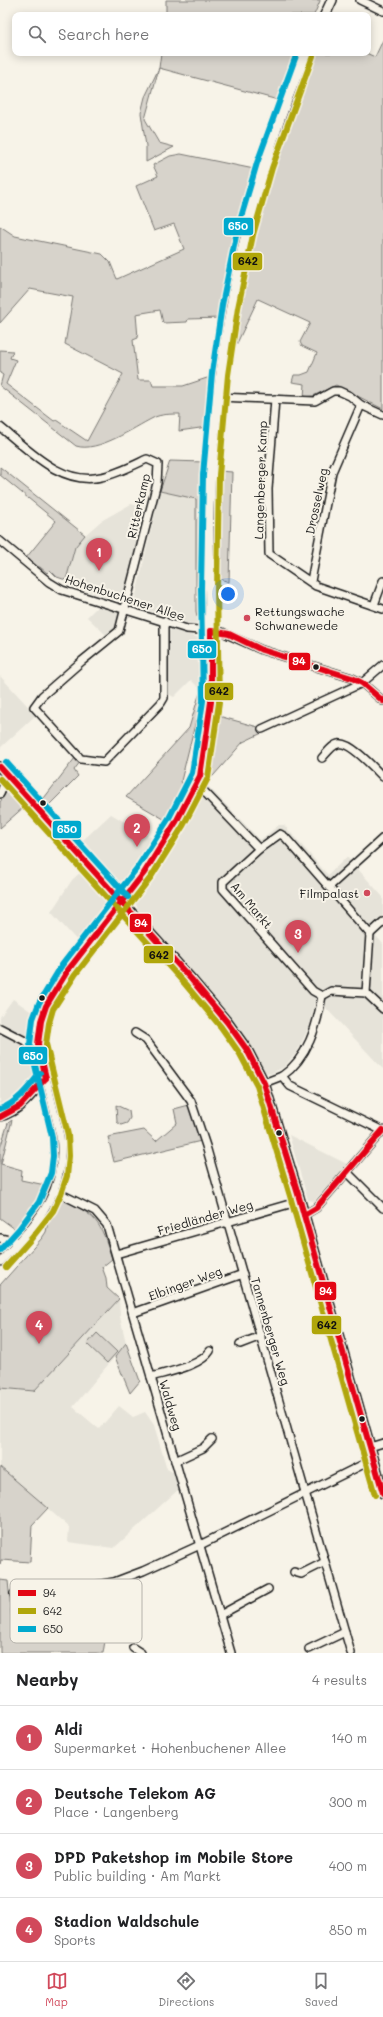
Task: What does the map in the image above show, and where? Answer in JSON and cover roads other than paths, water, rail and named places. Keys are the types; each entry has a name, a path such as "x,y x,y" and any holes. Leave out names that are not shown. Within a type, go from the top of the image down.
{"main road":[{"path":"326,12 332,0"},
{"path":"122,902 159,850 197,784 200,776 211,702 211,631 209,589 210,506 218,397 230,307 245,233 264,166 305,56"},
{"path":"0,767 122,902 227,1022 248,1050 264,1083 300,1201 383,1493"}],"street":[{"path":"360,0 383,11"},
{"path":"218,397 315,401 333,391 339,391 350,396 361,405 383,415"},
{"name":"Langenberger Kamp","path":"275,399 268,489 268,550 272,557 311,581 316,586 383,609"},
{"name":"Drosselweg","path":"311,581 332,472 361,405"},
{"name":"Ritterkamp","path":"0,427 52,468 73,478 81,480 100,478 147,459 158,464 156,483 126,609"},
{"name":"Hohenbuchener Allee","path":"0,541 49,582 62,590 187,629 229,634 262,650 317,666 362,683"},
{"path":"374,605 383,582"},
{"path":"126,609 120,632 82,660 42,696 34,707 81,759 104,762 161,703 164,698 164,621"},
{"path":"262,729 362,683 383,665"},
{"path":"362,683 383,702"},
{"path":"322,758 335,745 342,744 354,750 383,777"},
{"path":"0,794 4,784 10,778"},
{"path":"197,784 259,849"},
{"name":"Am Markt","path":"322,996 312,990 222,889 223,882 259,849 276,836 280,834 286,836 370,934"},
{"path":"329,887 383,838"},
{"path":"0,1262 46,1207 55,1192 60,1176 62,1150 55,1112 38,1044 41,1021 56,988 122,902"},
{"path":"366,993 370,934 383,922"},
{"path":"264,1083 282,1076 295,1065 304,1053 319,1016 322,996 331,991 366,993 383,1009"},
{"path":"0,1028 29,1043 38,1044"},
{"name":"Tannenberger Weg","path":"135,1033 146,1040 191,1101 206,1146 351,1653"},
{"path":"282,1076 290,1086 383,1130 316,1208 304,1215"},
{"path":"0,1117 18,1108 46,1078"},
{"path":"347,1172 383,1208"},
{"name":"Waldweg","path":"55,1192 85,1206 102,1217 108,1225 231,1653"},
{"name":"Friedländer Weg","path":"116,1254 300,1201"},
{"path":"0,1238 18,1242"},
{"name":"Elbinger Weg","path":"133,1313 243,1274"},
{"path":"240,1344 261,1336"},
{"path":"151,1377 196,1363 204,1358 210,1351"},
{"path":"175,1461 203,1448 212,1439"},
{"path":"370,1447 383,1443"},
{"path":"122,1579 200,1545 374,1459"},
{"path":"294,1572 301,1574 325,1562"},
{"path":"220,1615 268,1590"},
{"path":"309,1650 346,1632"},
{"path":"133,1648 142,1653"}],"place":[{"name":"Aldi","path":"99,571"},
{"name":"Rettungswache Schwanewede","path":"247,618"},
{"name":"Deutsche Telekom AG","path":"137,847"},
{"name":"Filmpalast","path":"367,893"},
{"name":"DPD Paketshop im Mobile Store","path":"298,953"},
{"name":"Stadion Waldschule","path":"39,1344"}]}
